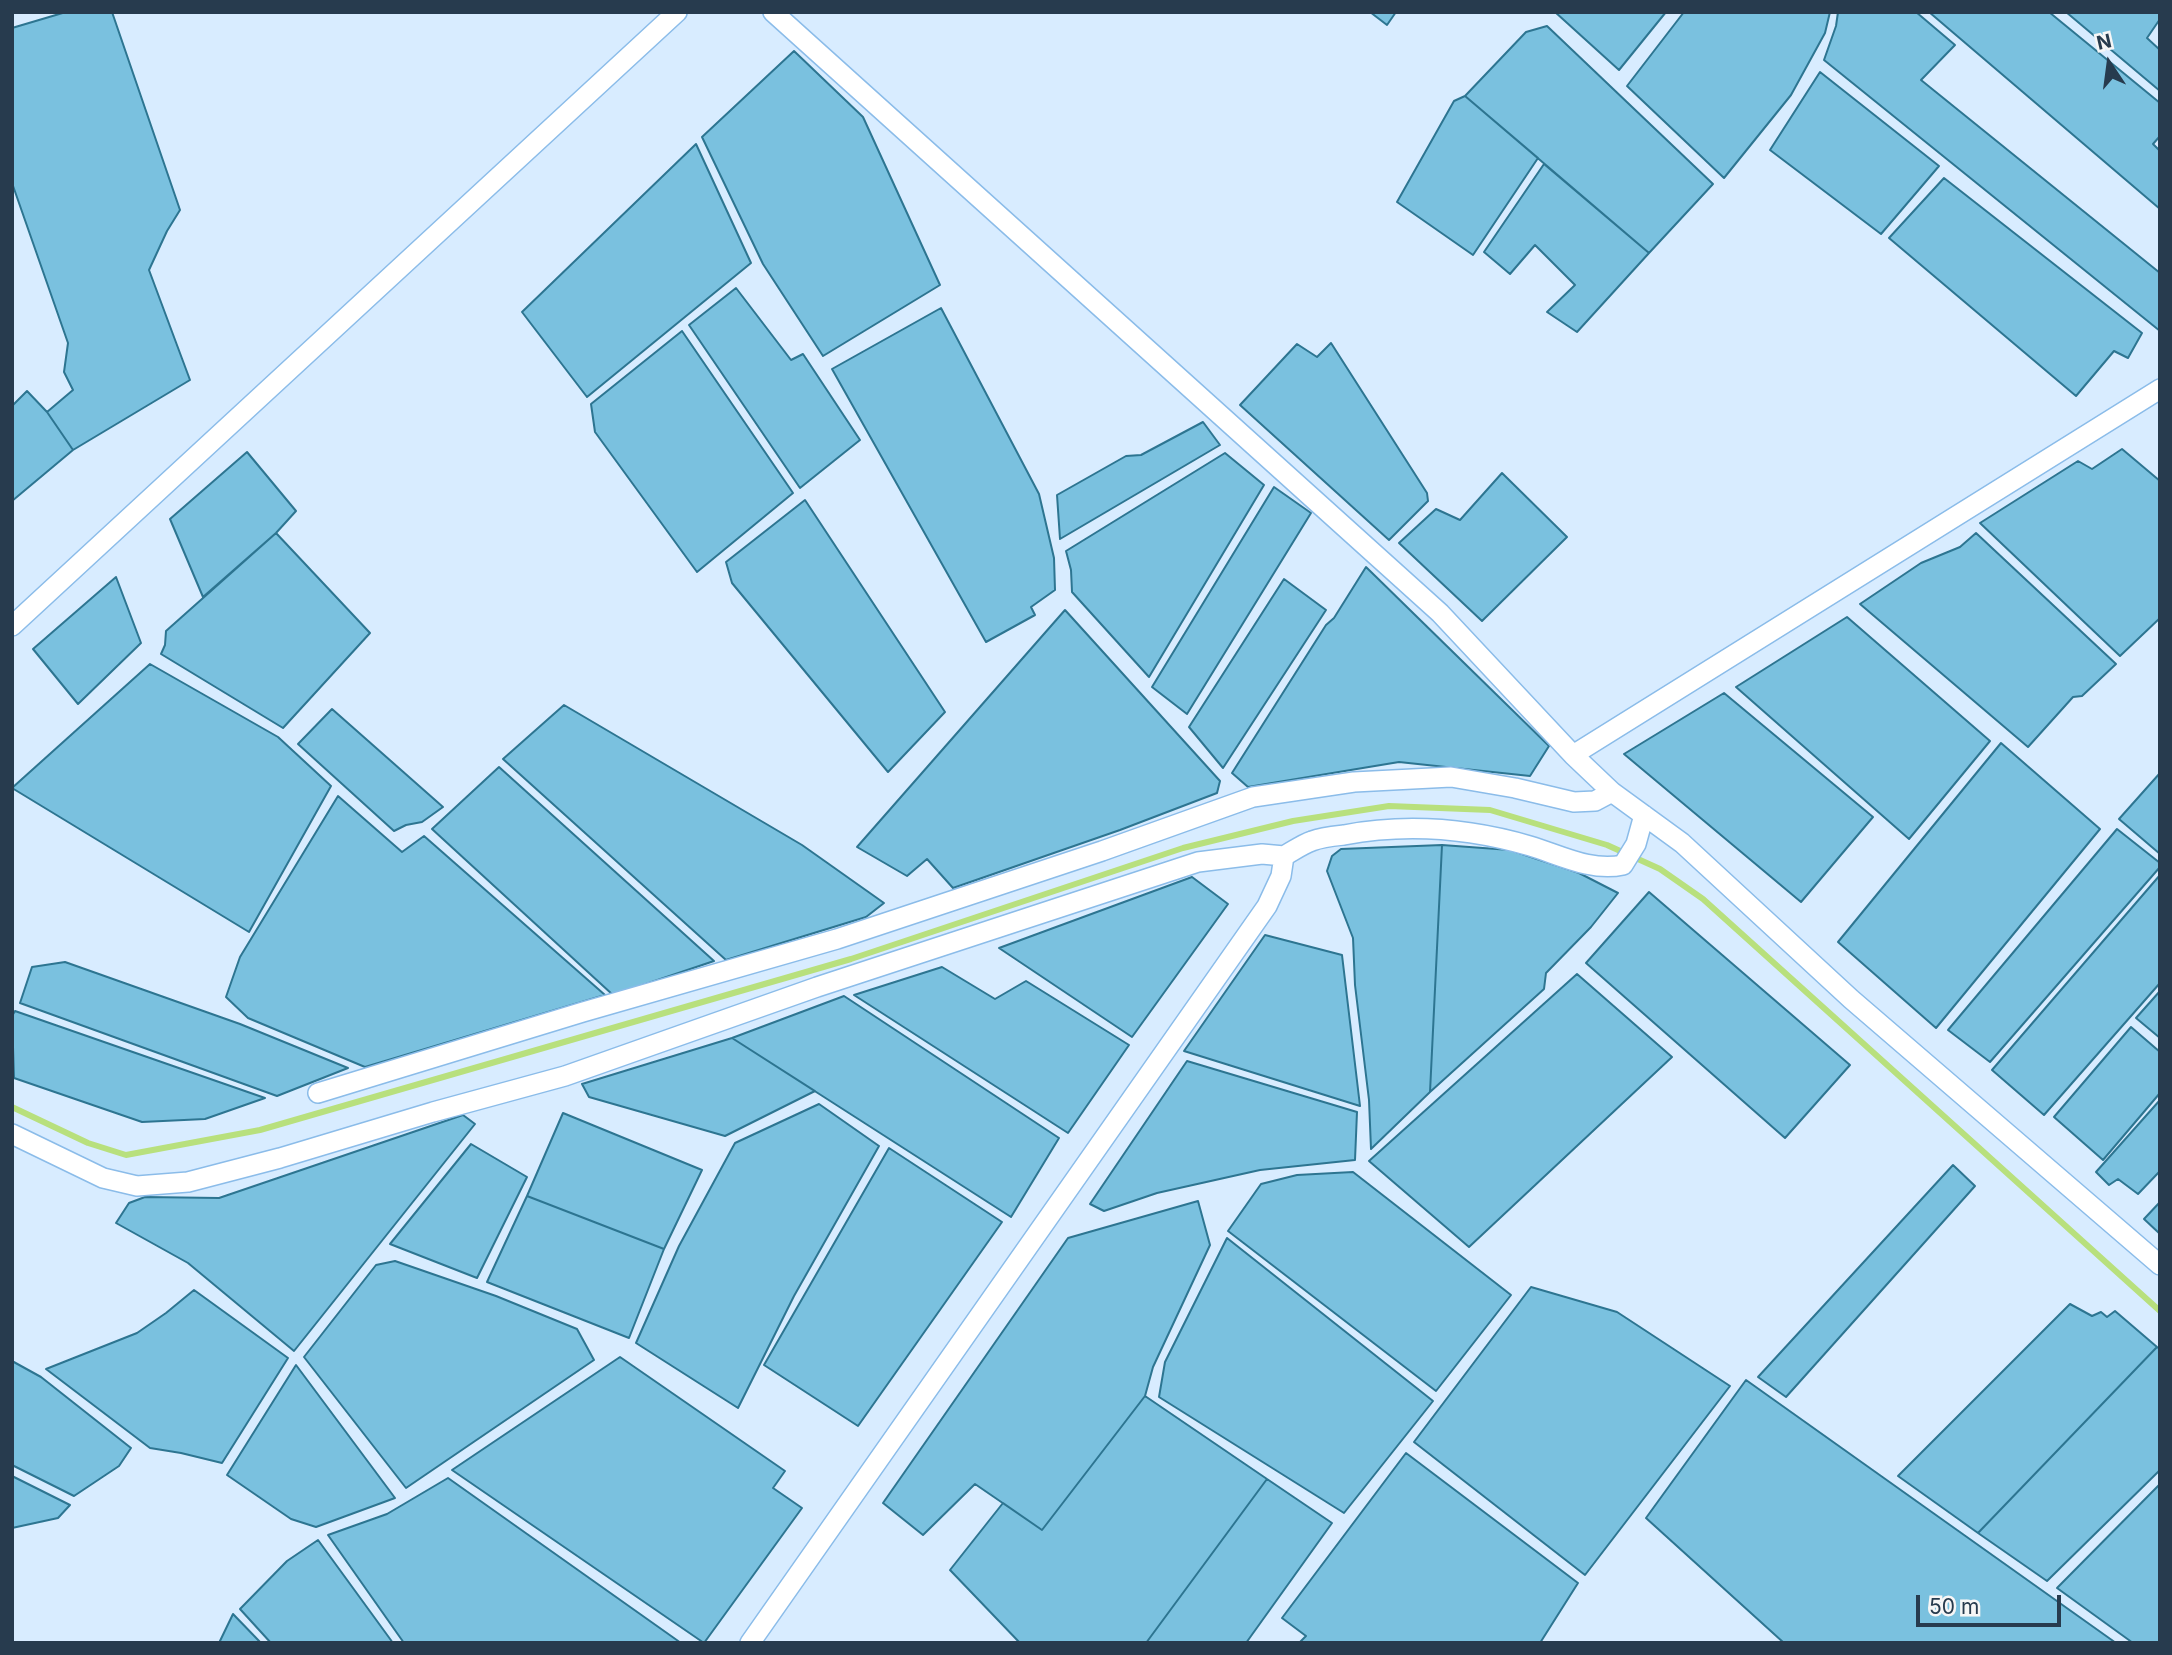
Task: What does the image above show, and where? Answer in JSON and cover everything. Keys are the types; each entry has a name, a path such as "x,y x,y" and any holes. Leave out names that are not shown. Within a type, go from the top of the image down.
{"street":[{"path":"12,626 677,12"},
{"path":"774,12 1440,613 1573,755 1612,792 1682,843 1851,999 2160,1265"},
{"path":"1573,755 2160,389"},
{"path":"318,1093 583,1012 837,939 1102,851 1253,797 1354,782 1451,777 1574,802 1595,801 1612,792"},
{"path":"12,1134 103,1178 137,1186 188,1182 565,1076 817,987 1198,862 1262,853 1284,856 1313,840 1376,829 1431,827 1496,836 1562,855 1588,866 1608,868 1623,865 1636,844 1644,815"},
{"path":"750,1643 1267,906 1281,876 1284,856"}],"building":[{"path":"66,12 112,12 180,210 149,270 190,380 73,450 47,412 73,390 64,372 68,343 12,183 12,28"},
{"path":"1370,12 1396,12 1387,25"},
{"path":"1555,12 1666,12 1619,70"},
{"path":"1684,12 1830,12 1825,33 1791,95 1724,178 1627,86"},
{"path":"1838,12 1916,12 1955,45 1921,80 2160,273 2160,331 1824,60"},
{"path":"1929,12 2049,12 2160,103 2160,136 2153,144 2160,151 2160,209"},
{"path":"2066,12 2160,12 2160,19 2147,38 2160,50 2160,91"},
{"path":"1547,26 1713,184 1649,253 1465,96 1526,32"},
{"path":"794,51 863,117 940,285 823,356 763,264 702,137"},
{"path":"1820,72 1939,166 1881,234 1770,150"},
{"path":"1465,96 1538,158 1473,255 1397,202 1454,101"},
{"path":"696,144 751,263 587,397 522,312"},
{"path":"1544,164 1649,253 1577,332 1547,312 1575,285 1535,245 1510,274 1484,252"},
{"path":"1944,178 2142,333 2128,358 2114,351 2076,396 1889,238"},
{"path":"736,288 791,360 803,354 860,440 800,488 689,325"},
{"path":"941,308 1039,494 1054,558 1055,590 1031,607 1035,615 986,642 832,369"},
{"path":"682,331 793,493 697,572 595,432 591,404"},
{"path":"1331,343 1427,493 1428,501 1389,540 1240,405 1297,344 1317,357"},
{"path":"27,391 47,412 73,450 12,501 12,406"},
{"path":"1203,422 1220,445 1060,539 1057,495 1126,456 1141,455"},
{"path":"2122,449 2160,481 2160,618 2120,656 1980,523 2078,461 2092,469"},
{"path":"247,452 296,511 276,533 203,597 170,519"},
{"path":"1225,453 1264,485 1149,677 1072,592 1071,570 1066,551"},
{"path":"1502,473 1567,537 1482,621 1399,543 1436,509 1460,520"},
{"path":"1274,487 1311,513 1187,714 1152,687"},
{"path":"805,500 945,712 888,772 732,583 726,562"},
{"path":"276,533 370,633 283,728 161,654 166,631"},
{"path":"1976,533 2116,664 2082,696 2073,697 2028,747 1860,604 1921,563 1960,547"},
{"path":"1366,567 1549,746 1530,776 1399,762 1248,787 1232,773"},
{"path":"116,577 141,643 78,704 33,649"},
{"path":"1284,579 1326,610 1223,768 1189,727"},
{"path":"1065,610 1220,781 1217,793 953,888 927,859 907,876 857,847"},
{"path":"1847,617 1990,741 1909,839 1736,687"},
{"path":"150,664 278,737 331,786 249,932 12,788"},
{"path":"1724,693 1873,817 1801,902 1624,754"},
{"path":"564,705 802,845 884,903 866,917 726,960 503,759"},
{"path":"332,709 443,807 422,822 394,831 298,744"},
{"path":"2001,743 2100,829 1936,1028 1838,942"},
{"path":"499,767 714,961 613,995 432,829"},
{"path":"2160,773 2160,854 2119,819"},
{"path":"338,796 402,852 424,836 605,995 365,1067 248,1018 226,997 240,957"},
{"path":"2117,829 2160,863 2160,867 1990,1062 1948,1030"},
{"path":"1442,845 1430,1092 1371,1149 1369,1100 1355,985 1353,938 1327,871 1332,856 1341,849"},
{"path":"1442,845 1510,850 1579,873 1618,893 1591,927 1546,973 1544,989 1430,1092"},
{"path":"2160,875 2160,983 2044,1115 1992,1070"},
{"path":"1192,877 1228,904 1132,1037 999,948"},
{"path":"1649,892 1850,1065 1785,1138 1586,963"},
{"path":"1265,935 1342,955 1360,1106 1184,1051"},
{"path":"65,962 240,1024 348,1068 277,1096 20,1003 32,967"},
{"path":"942,967 995,999 1026,981 1129,1045 1068,1133 854,995"},
{"path":"1577,974 1672,1057 1469,1247 1369,1161"},
{"path":"2160,991 2160,1038 2136,1018"},
{"path":"844,996 1059,1138 1011,1217 732,1038"},
{"path":"15,1011 265,1098 205,1119 142,1122 14,1078 12,1016"},
{"path":"2131,1027 2160,1052 2160,1093 2103,1160 2054,1117"},
{"path":"732,1038 815,1091 725,1136 589,1097 582,1084"},
{"path":"1187,1061 1357,1112 1355,1160 1260,1170 1157,1193 1104,1211 1090,1204"},
{"path":"2160,1100 2160,1171 2138,1194 2118,1179 2109,1185 2096,1172"},
{"path":"819,1104 879,1146 794,1296 738,1408 636,1343 679,1246 735,1143"},
{"path":"563,1113 702,1170 664,1249 527,1196"},
{"path":"463,1115 475,1124 294,1351 188,1263 116,1223 129,1203 145,1197 219,1198"},
{"path":"471,1144 527,1177 477,1278 390,1244"},
{"path":"889,1148 1002,1222 858,1426 764,1365"},
{"path":"1953,1165 1975,1186 1786,1397 1758,1377"},
{"path":"1353,1172 1511,1295 1436,1391 1228,1231 1261,1184 1297,1175"},
{"path":"527,1196 664,1249 629,1338 487,1282"},
{"path":"1198,1201 1210,1245 1153,1367 1145,1396 1042,1530 975,1484 923,1535 883,1503 1068,1238"},
{"path":"2160,1202 2160,1234 2144,1219"},
{"path":"1227,1238 1433,1401 1344,1513 1159,1397 1165,1362"},
{"path":"395,1261 496,1296 577,1329 594,1360 406,1488 304,1357 376,1265"},
{"path":"1531,1287 1617,1312 1730,1386 1585,1575 1414,1442"},
{"path":"194,1290 288,1358 222,1463 150,1448 46,1369 137,1333"},
{"path":"2070,1304 2092,1316 2101,1312 2107,1317 2115,1311 2157,1347 1978,1533 1898,1476"},
{"path":"2157,1347 2160,1349 2160,1470 2047,1581 1978,1533"},
{"path":"620,1357 785,1471 773,1488 802,1508 704,1643 452,1470"},
{"path":"12,1361 41,1377 131,1448 119,1466 74,1496 12,1465"},
{"path":"296,1365 395,1498 316,1527 291,1519 227,1475"},
{"path":"1746,1380 2116,1643 1784,1643 1646,1518"},
{"path":"1145,1396 1267,1479 1146,1643 1020,1643 950,1570 1003,1503 1042,1530"},
{"path":"1406,1453 1578,1583 1540,1643 1299,1643 1306,1636 1282,1618"},
{"path":"12,1476 70,1505 58,1518 12,1528"},
{"path":"448,1478 681,1643 404,1643 328,1535 387,1514"},
{"path":"1267,1479 1332,1523 1246,1643 1146,1643"},
{"path":"2160,1484 2160,1643 2133,1643 2057,1588"},
{"path":"318,1540 393,1643 271,1643 240,1609 287,1561"},
{"path":"233,1614 261,1643 219,1643"}],"waterway":[{"path":"12,1107 88,1143 126,1155 260,1130 851,959 1183,848 1293,821 1389,806 1490,810 1607,845 1660,869 1703,899 2160,1311"}]}
